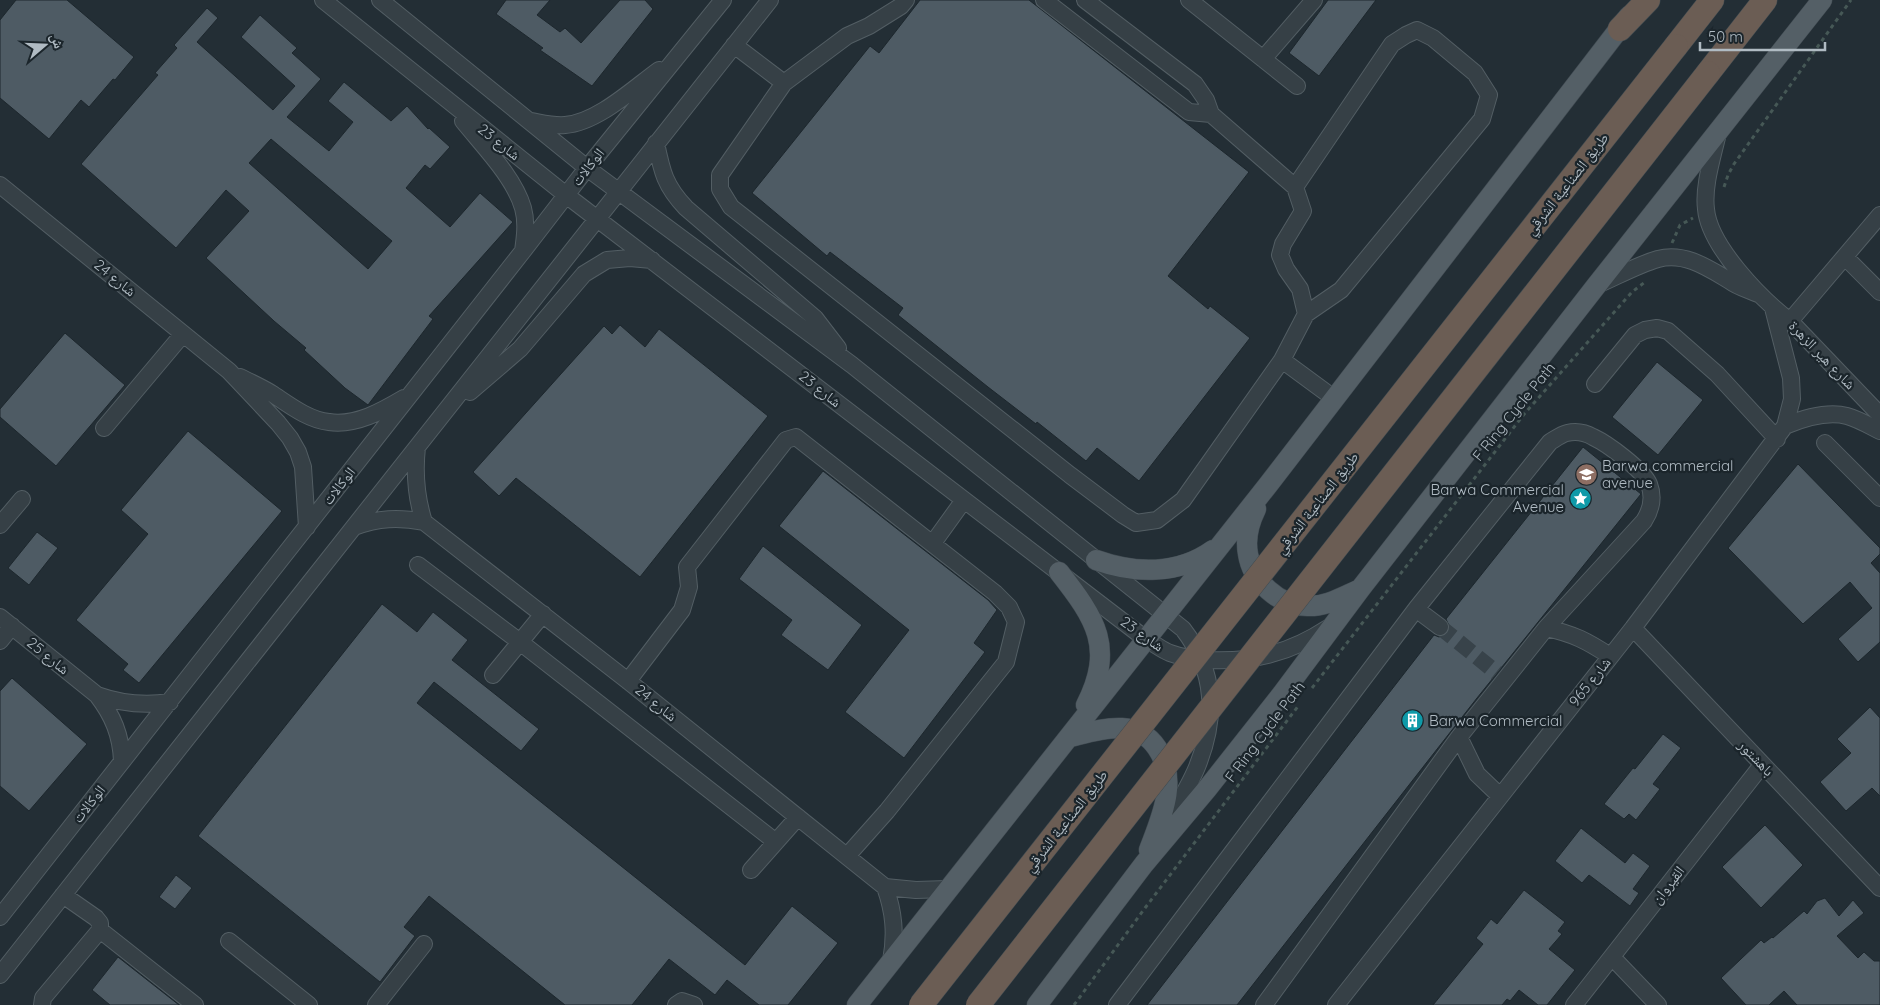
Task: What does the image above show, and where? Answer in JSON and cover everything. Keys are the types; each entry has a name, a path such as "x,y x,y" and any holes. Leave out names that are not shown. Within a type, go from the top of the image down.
{"highway":[{"path":"1620,30 1648,0"},
{"name":"طريق الصناعية الشرقي","path":"921,1005 1712,0"},
{"path":"978,1005 1765,0"}],"main road":[{"path":"857,1005 1268,485 1620,30 1640,0"},
{"path":"1037,1005 1144,864 1207,790 1361,588 1596,286 1822,0"},
{"path":"1268,485 1248,528 1248,555 1259,581 1270,592 1281,599 1297,605 1308,606 1322,605 1361,588"},
{"path":"1096,560 1134,570 1153,571 1191,562 1208,553 1224,541"},
{"path":"1059,572 1084,604 1094,622 1100,642 1101,659 1098,678 1070,737"},
{"path":"1070,737 1109,728 1134,730 1150,739 1161,754 1167,772 1168,789 1162,814 1144,864"}],"street":[{"name":"شارع 23","path":"323,0 566,195 1147,640 1169,653 1187,658 1229,661 1274,653 1308,641 1334,624"},
{"name":"شارع 23","path":"380,0 587,168 852,365 1183,628 1203,659 1210,698 1210,719 1206,743 1197,769 1144,864"},
{"name":"الوكالات","path":"0,917 524,251 587,168 723,0"},
{"path":"0,975 770,0"},
{"path":"906,0 901,6 870,26 847,36 784,83 720,176 720,188 731,207 1070,475 1136,523 1157,520 1183,500 1282,360 1306,314 1341,290 1482,119 1489,95 1475,73 1433,38 1417,30 1406,34 1392,44 1295,187"},
{"path":"1044,0 1189,112 1211,114"},
{"path":"1085,0 1195,84 1206,100 1211,114 1295,187 1303,211 1283,244 1280,255 1286,269 1300,289 1306,314"},
{"path":"1188,0 1297,86"},
{"path":"1263,59 1314,0"},
{"path":"734,45 784,83"},
{"name":"الوكالات","path":"528,121 550,125 567,125 581,122 617,102 679,55"},
{"name":"شارع 23","path":"446,100 518,194 524,209 526,225 524,251"},
{"name":"شارع هير الزهرة","path":"1718,130 1706,193 1708,221 1718,242 1727,256 1768,302 1790,321 1880,415"},
{"name":"شارع 23","path":"656,143 664,175 675,196 686,208 815,318 852,365"},
{"name":"شارع 24","path":"0,185 229,372 278,423 290,438 304,467 307,527"},
{"path":"1790,321 1880,215"},
{"name":"شارع هير الزهرة","path":"1596,286 1644,264 1671,257 1703,265 1768,302"},
{"path":"1845,257 1880,292"},
{"path":"443,415 520,349 584,274 607,260 630,258 652,260"},
{"name":"شارع 965","path":"1336,1005 1633,628 1781,433 1792,399 1791,378 1768,302"},
{"path":"1595,384 1635,335 1644,330 1657,328 1668,331 1781,433 1802,419 1834,414 1849,416 1880,432"},
{"path":"104,428 183,334"},
{"path":"1282,360 1335,399"},
{"name":"شارع 24","path":"229,372 311,417 329,422 348,422 366,418 383,411 411,395"},
{"path":"1117,1005 1416,609 1550,442 1566,433 1582,433 1595,438 1617,453 1649,483 1652,498 1650,512 1644,521 1502,676 1460,737 1264,1005"},
{"path":"628,681 682,610 689,587 687,567 786,440 796,437 933,543 995,593 1009,607 1016,622 1006,662 887,812 848,856"},
{"path":"1825,442 1880,498"},
{"path":"417,447 416,485 418,504 424,522"},
{"path":"0,525 22,499"},
{"path":"933,543 964,500"},
{"name":"شارع 24","path":"354,527 388,518 424,522 628,681 885,886"},
{"path":"418,565 520,642 776,842"},
{"path":"1416,609 1440,627"},
{"path":"493,675 543,614"},
{"path":"0,641 6,622"},
{"name":"شارع 25","path":"6,622 97,695 108,710 116,726 121,743 122,761"},
{"path":"1546,628 1565,632 1583,639 1610,656"},
{"name":"باهشتور","path":"1633,628 1880,888"},
{"name":"شارع 25","path":"97,695 133,705 152,705 170,702"},
{"path":"1460,737 1477,774 1500,796"},
{"name":"القيروان","path":"1574,1005 1762,765"},
{"path":"750,870 798,817"},
{"path":"891,961 894,923 891,904 885,886 916,890 948,888"},
{"path":"42,1005 43,998 100,930 100,923 96,918 63,895"},
{"path":"100,930 195,1005"},
{"path":"229,941 309,1005"},
{"path":"376,1005 424,944"},
{"path":"1612,957 1658,1005"},
{"path":"676,1005 682,1001 694,1005"}],"path":[{"path":"1724,188 1734,164 1851,0"},
{"path":"1671,257 1670,247 1680,225 1706,210"},
{"name":"F Ring Cycle Path","path":"1311,688 1526,413 1632,292 1651,279"},
{"name":"F Ring Cycle Path","path":"1074,1005 1300,704"}],"building":[{"path":"16,0 67,0 134,57 89,107 81,100 49,139 0,98 0,20"},
{"path":"506,0 550,0 537,15 560,32 565,28 581,43 620,0 645,0 653,9 592,86 540,50 543,48 496,14"},
{"path":"920,0 1029,0 1249,172 1168,276 1208,309 1210,306 1250,338 1139,481 1097,448 1086,461 1037,422 1036,424 898,315 903,308 830,252 827,256 752,193 870,46 879,53"},
{"path":"1328,0 1376,0 1319,76 1289,53"},
{"path":"207,8 218,18 197,42 273,110 295,86 241,37 260,15 297,48 292,53 321,79 287,117 329,151 353,122 328,101 344,82 391,121 407,106 428,129 450,147 430,169 425,165 406,188 450,227 480,193 513,222 429,316 433,319 368,405 345,388 304,350 306,348 206,258 249,211 226,190 176,248 81,164 158,75 155,73 177,48 174,45","holes":["271,139 392,241 368,269 249,163"]},
{"path":"620,325 645,347 659,329 768,416 640,577 516,478 499,496 473,472 604,326 612,334"},
{"path":"65,333 125,385 56,466 0,417 0,409"},
{"path":"1657,362 1703,400 1658,455 1612,417"},
{"path":"188,431 282,511 139,683 123,670 128,664 76,620 148,534 121,510"},
{"name":"Barwa Commercial","path":"1583,447 1641,494 1477,698 1237,1005 1147,1005 1434,635 1439,637 1448,633 1450,628 1446,619"},
{"path":"1798,464 1880,548 1880,554 1871,563 1880,573 1880,642 1858,662 1838,639 1872,608 1850,582 1803,624 1728,548"},
{"path":"823,471 988,600 997,610 974,643 985,652 904,758 845,712 909,630 779,526"},
{"path":"37,532 58,548 29,585 8,568"},
{"path":"763,546 862,625 828,670 781,635 792,620 739,579"},
{"path":"382,604 417,632 433,612 468,640 452,660 539,729 521,751 434,682 417,703 745,965 792,906 838,943 788,1005 759,1005 727,980 715,995 669,959 632,1005 565,1005 429,896 404,927 415,936 380,982 198,836"},
{"path":"12,678 87,744 29,811 0,786 0,691"},
{"path":"1870,707 1880,718 1880,796 1872,788 1846,811 1820,782 1851,753 1837,739"},
{"path":"1663,734 1681,748 1653,784 1660,789 1636,820 1629,814 1624,819 1604,804"},
{"path":"1765,825 1803,865 1761,908 1722,867"},
{"path":"1581,828 1625,863 1633,853 1650,866 1633,889 1639,893 1630,906 1589,875 1582,883 1555,861"},
{"path":"176,875 192,888 175,909 159,897"},
{"path":"1524,890 1565,922 1558,931 1562,934 1549,949 1575,970 1547,1005 1538,1005 1519,990 1510,1001 1507,999 1502,1005 1433,1005 1483,944 1476,938 1491,919 1497,924"},
{"path":"1825,898 1839,916 1853,900 1864,913 1837,936 1858,958 1864,952 1874,961 1880,961 1880,1005 1797,1005 1784,991 1769,1005 1746,1005 1721,978 1761,940 1764,943 1773,938 1804,911 1807,914 1817,901"},
{"path":"118,957 179,1005 110,1005 92,990"}],"tunnel":[{"path":"1440,627 1497,673"}],"place":[{"name":"Barwa commercial avenue","path":"1586,475"},
{"name":"Barwa Commercial Avenue","path":"1580,499"},
{"name":"Barwa Commercial","path":"1413,721"}]}
